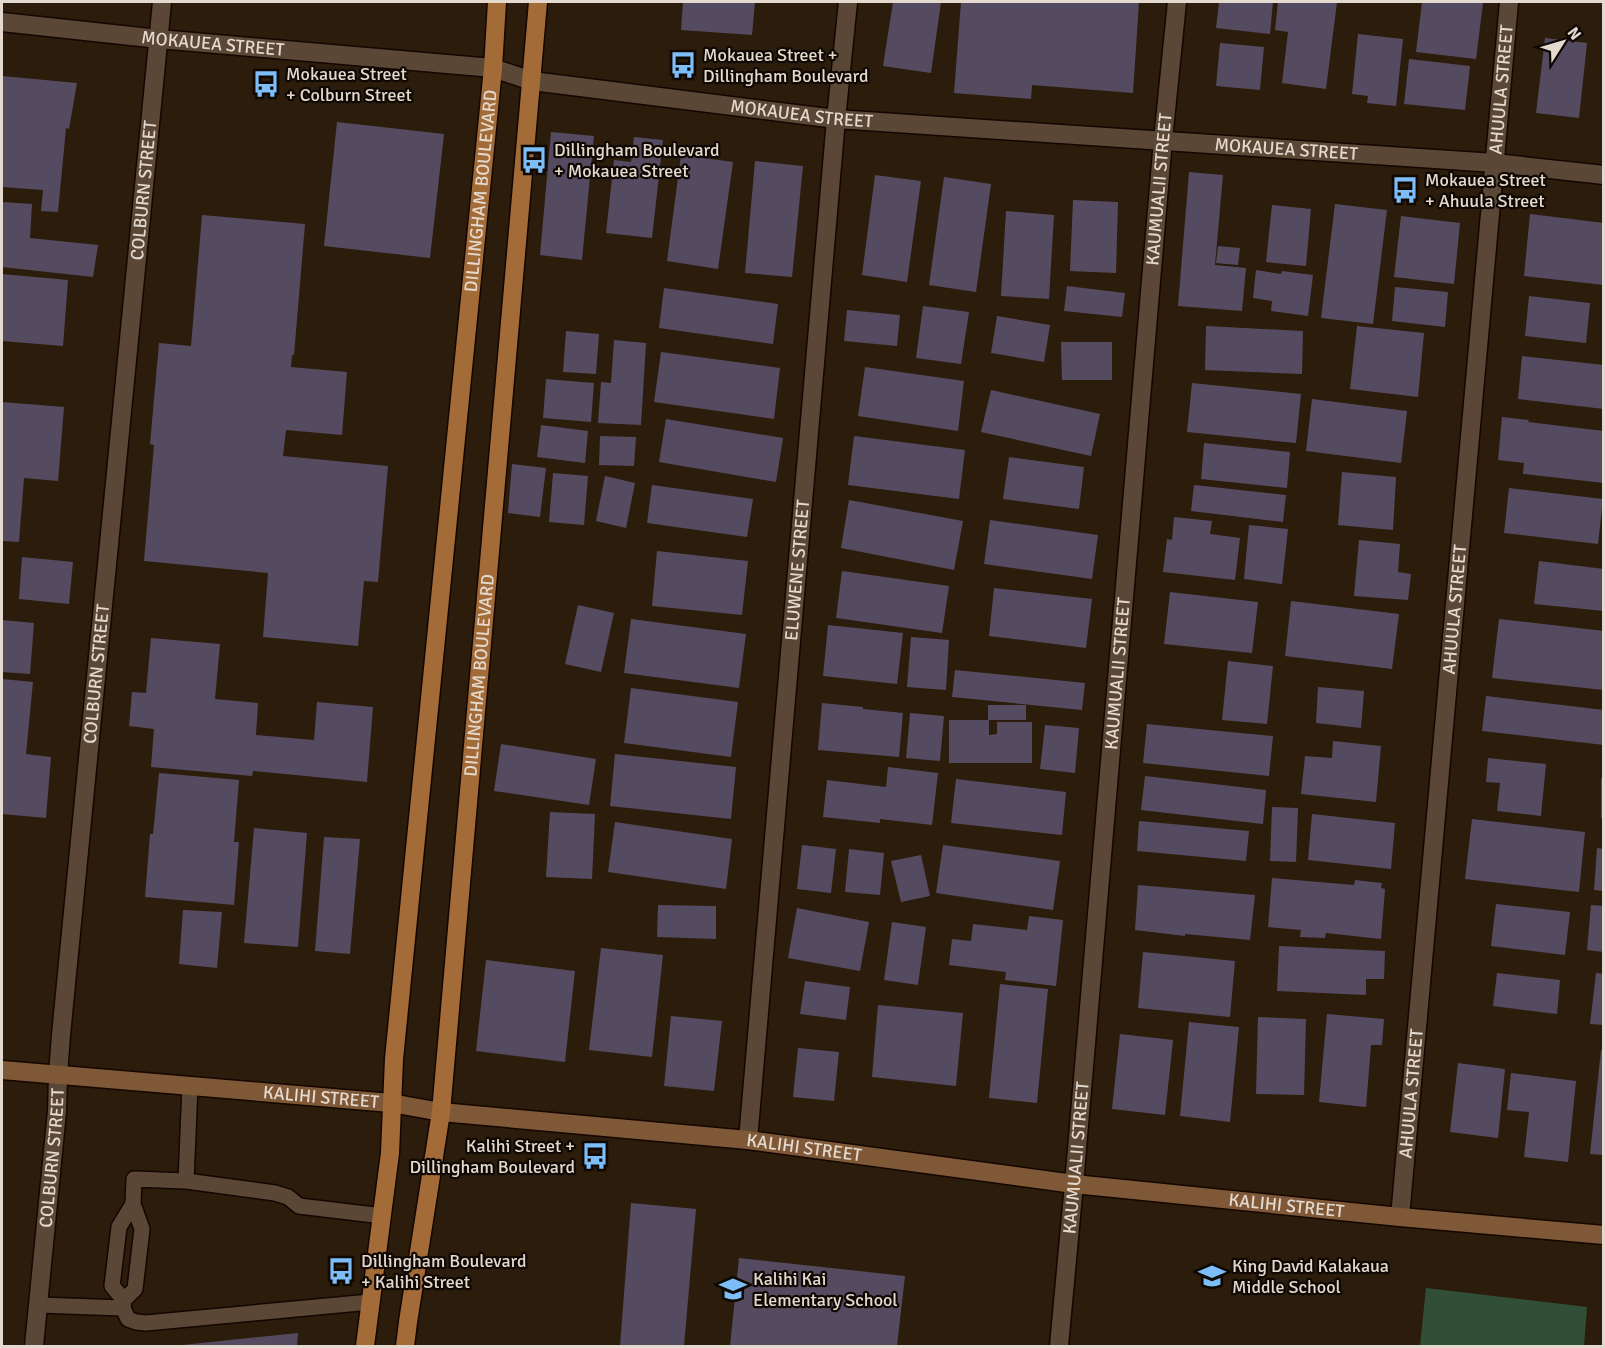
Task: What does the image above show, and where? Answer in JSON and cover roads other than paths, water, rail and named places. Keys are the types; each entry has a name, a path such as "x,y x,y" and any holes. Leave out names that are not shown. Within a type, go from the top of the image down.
{"main road":[{"name":"DILLINGHAM BOULEVARD","path":"366,1347 390,1153 394,1059 493,68 497,2"},
{"name":"DILLINGHAM BOULEVARD","path":"405,1347 441,1112 538,2"},
{"name":"KALIHI STREET","path":"2,1070 391,1103 441,1112 748,1140 1074,1184 1604,1235"}],"street":[{"name":"COLBURN STREET","path":"34,1347 57,1111 58,1075 162,2"},
{"name":"ELUWENE STREET","path":"748,1140 848,2"},
{"name":"KAUMUALII STREET","path":"1059,1347 1163,140 1177,2"},
{"name":"AHUULA STREET","path":"1400,1217 1509,2"},
{"name":"MOKAUEA STREET","path":"2,22 159,39 493,68 532,81 836,118 1495,163 1604,175"}],"lane":[{"path":"186,1181 190,1086"},
{"path":"124,1304 135,1289 142,1229 133,1204 134,1179 186,1181 275,1193 288,1197 299,1206 383,1216"},
{"path":"133,1204 119,1227 112,1286 124,1304 128,1319 146,1323 370,1302"},
{"path":"39,1305 124,1304"}],"place":[{"name":"Mokauea Street + Dillingham Boulevard","path":"683,65"},
{"name":"Mokauea Street + Colburn Street","path":"266,84"},
{"name":"Dillingham Boulevard + Mokauea Street","path":"534,160"},
{"name":"Mokauea Street + Ahuula Street","path":"1405,190"},
{"name":"Kalihi Street + Dillingham Boulevard","path":"595,1156"},
{"name":"Dillingham Boulevard + Kalihi Street","path":"341,1271"},
{"name":"King David Kalakaua Middle School","path":"1212,1276"},
{"name":"Kalihi Kai Elementary School","path":"733,1289"}]}
